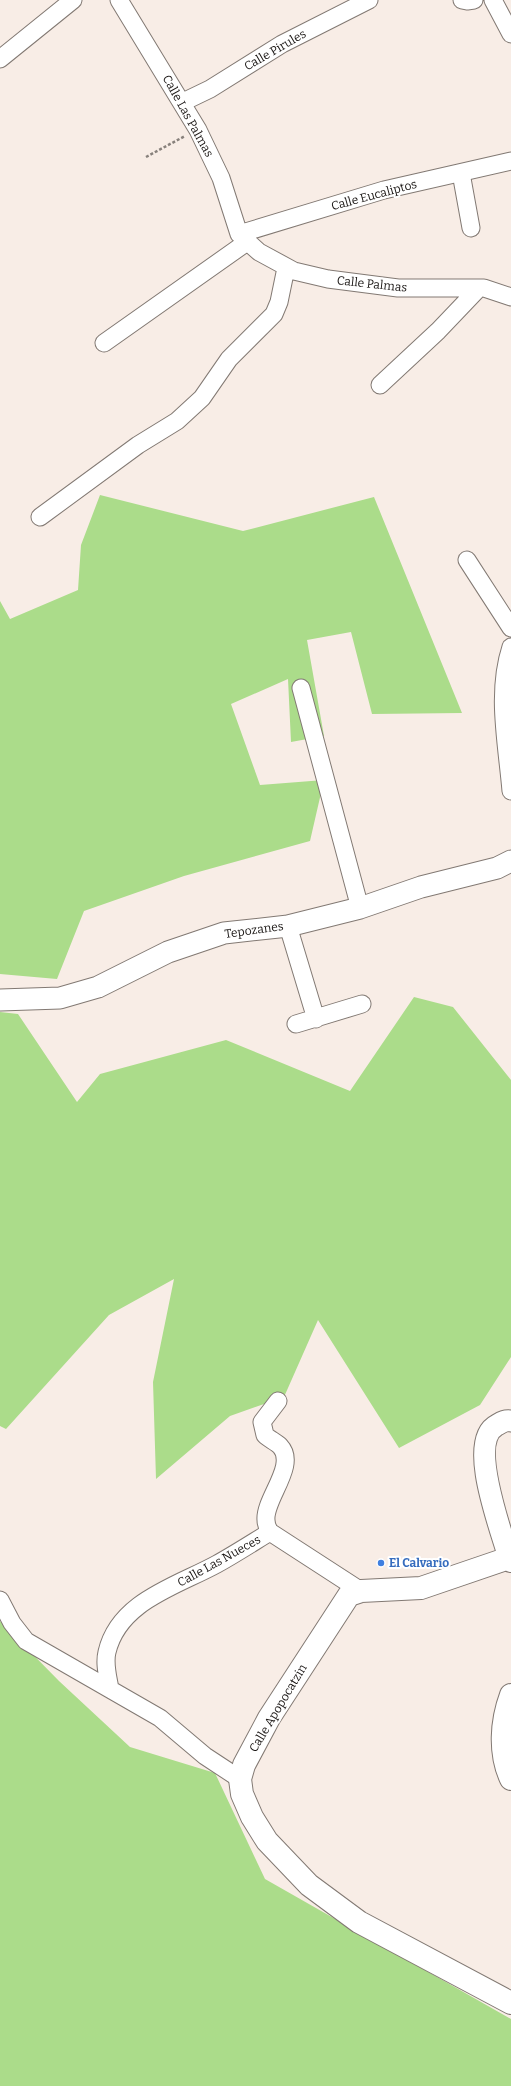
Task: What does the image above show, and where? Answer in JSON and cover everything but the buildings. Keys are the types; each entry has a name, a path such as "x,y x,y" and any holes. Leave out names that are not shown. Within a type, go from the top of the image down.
{"main road":[{"name":"Calle Apopocatzin","path":"240,1779 244,1765 282,1698 349,1595 361,1591 420,1588 510,1560"},
{"path":"511,1695 506,1707 502,1740 506,1769 511,1779"},
{"path":"240,1779 242,1794 252,1817 267,1841 309,1884 359,1922 511,2003"}],"street":[{"name":"Calle Las Palmas","path":"119,0 183,102 198,130 221,178 243,238"},
{"name":"Calle Pirules","path":"183,102 210,88 282,44 370,0"},
{"path":"462,0 467,2 474,0"},
{"path":"493,0 511,34"},
{"path":"0,59 70,1"},
{"name":"Calle Eucaliptos","path":"104,343 243,238 384,190 511,161"},
{"path":"461,173 470,228"},
{"name":"Calle Palmas","path":"243,238 259,252 286,268 328,279 398,288 484,288 511,297"},
{"path":"40,517 138,445 177,422 202,398 229,359 274,314 279,302 286,268"},
{"path":"380,385 438,331 479,288"},
{"path":"467,560 511,628"},
{"path":"511,647 506,662 502,698 511,791"},
{"path":"301,688 360,908"},
{"name":"Tepozanes","path":"0,1000 60,998 98,987 168,952 224,933 288,926 360,908 420,887 497,868 511,861"},
{"path":"288,926 316,1019"},
{"path":"296,1024 362,1004"},
{"name":"Calle Las Nueces","path":"110,1689 106,1660 107,1652 121,1622 142,1603 218,1564 270,1532 266,1520 269,1504 285,1467 285,1457 281,1447 264,1435 262,1422 278,1401"},
{"path":"510,1560 487,1483 484,1460 486,1439 493,1426 506,1420 511,1421"},
{"path":"270,1532 361,1591"},
{"path":"0,1600 12,1623 26,1641 160,1718 205,1756 240,1779"}],"path":[{"path":"146,157 198,130"}],"green space":[{"path":"100,495 243,531 374,497 462,713 372,714 351,632 307,640 324,736 291,742 288,679 231,704 260,785 324,780 310,841 184,876 84,911 57,979 0,974 0,601 10,619 78,590 81,545"},
{"path":"414,997 453,1007 511,1080 511,1357 480,1405 399,1448 318,1320 284,1397 230,1416 156,1479 153,1382 174,1279 109,1315 6,1429 0,1426 0,1012 18,1014 77,1102 100,1074 226,1040 350,1091"},
{"path":"0,1621 59,1681 130,1747 215,1773 265,1879 511,2019 511,2086 0,2086"}],"place":[{"name":"El Calvario","path":"381,1563"}]}
